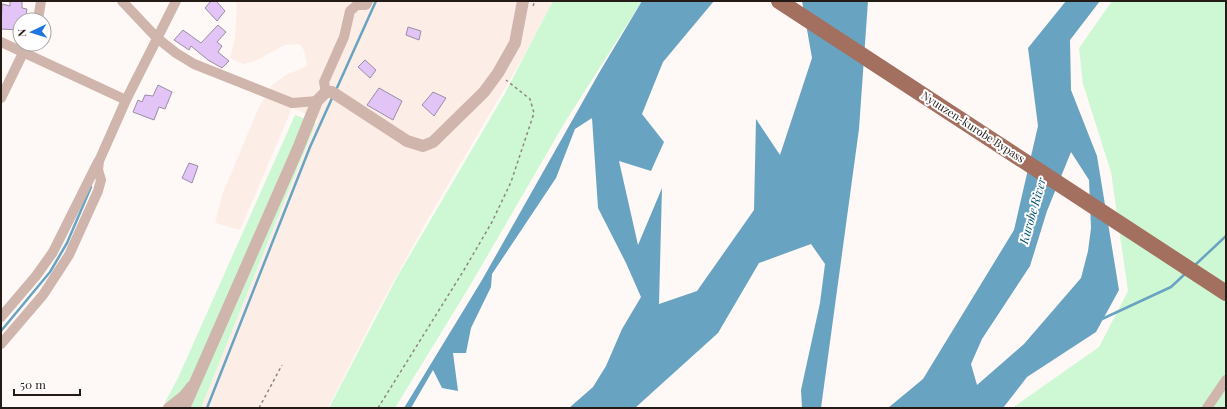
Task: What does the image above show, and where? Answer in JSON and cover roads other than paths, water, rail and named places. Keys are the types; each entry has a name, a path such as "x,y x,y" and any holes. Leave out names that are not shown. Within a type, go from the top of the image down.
{"highway":[{"name":"Nyuuzen-kurobe Bypass","path":"779,1 1226,293"}],"street":[{"path":"39,12 41,1"},
{"path":"122,1 157,38 176,53 194,64 292,103 332,92 406,141 424,146 433,142 484,92 498,73 514,43 523,1"},
{"path":"1,318 36,276 53,252 99,161 126,100 176,1"},
{"path":"184,408 321,96 324,82 344,37 350,11 357,5 366,5 368,1"},
{"path":"1,42 126,100"},
{"path":"1,98 23,53"},
{"path":"1,344 43,295 69,255 98,191 101,180 98,170 99,161"},
{"path":"168,408 183,396 197,378"},
{"path":"1207,408 1226,380"}],"water":[{"path":"642,1 714,1 663,62 642,114 664,142 651,171 619,161 638,245 662,188 659,304 697,291 754,210 756,119 780,155 812,58 802,1 868,1 859,129 821,408 802,408 801,390 820,303 825,264 811,244 759,263 718,333 635,408 569,408 593,387 606,366 622,329 641,297 626,263 598,208 592,118 575,129 556,178 492,274 491,287 471,328 466,353 453,353 458,391 442,388 433,370 411,408 404,408 482,280 599,73"},
{"name":"Kurobe River","path":"1066,1 1100,1 1070,40 1071,90 1097,156 1119,290 1096,332 1027,377 1003,408 888,408 923,379 1014,230 1038,126 1028,48","holes":["1071,152 1089,180 1091,228 1088,251 1081,278 1024,344 977,385 971,364 982,339 1030,266 1047,211"]}],"waterway":[{"path":"336,90 376,1"},
{"path":"207,408 310,147 333,96"},
{"path":"1,331 50,272 67,243 91,187"},
{"path":"1194,266 1226,236"},
{"path":"1102,319 1171,287 1186,273"}]}
